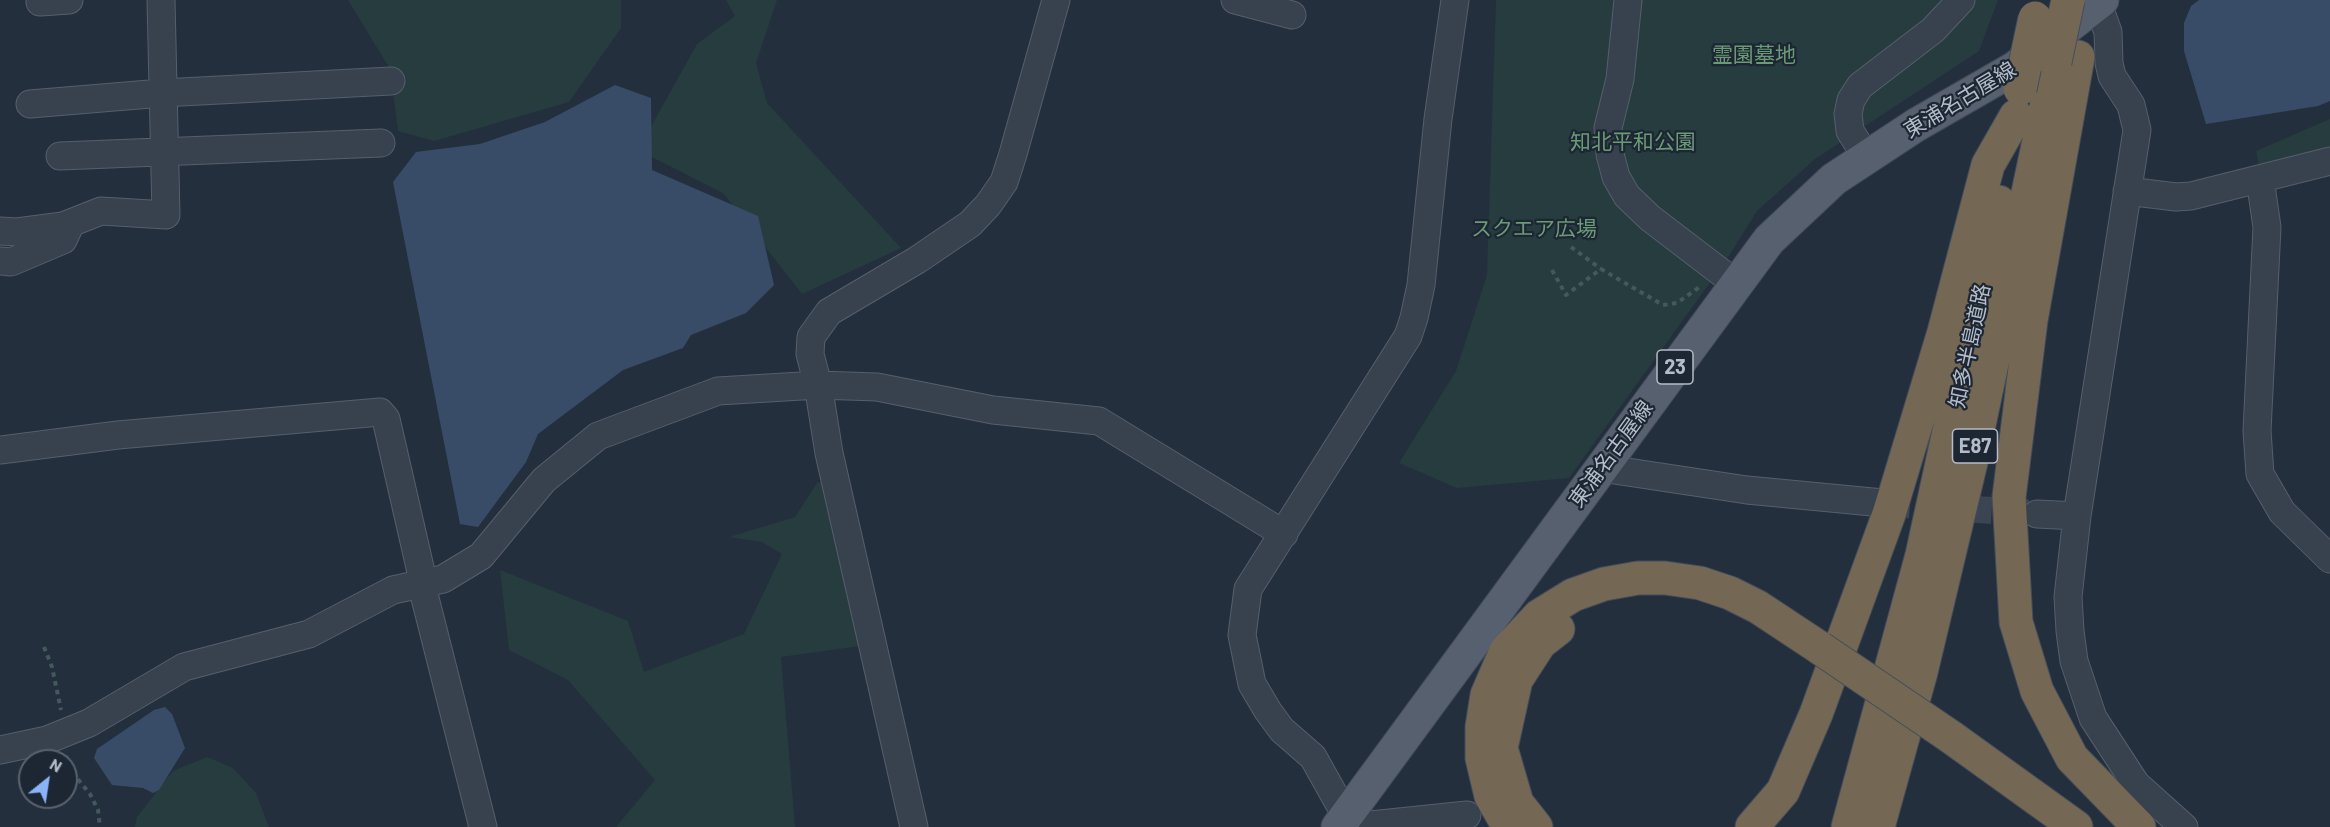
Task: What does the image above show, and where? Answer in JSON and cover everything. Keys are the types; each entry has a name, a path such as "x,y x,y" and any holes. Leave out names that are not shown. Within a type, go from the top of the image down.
{"highway":[{"name":"知多半島道路","path":"1878,827 1921,672 1972,458 2032,183 2066,60 2088,1"},
{"name":"知多半島道路","path":"1848,827 1896,661 1948,448 2037,9"},
{"path":"2066,60 2009,497 2016,622 2037,691 2072,758 2139,827"},
{"path":"1752,827 1783,791 1816,714 1888,514 1944,332 1988,165 2018,102"},
{"path":"1509,827 1491,796 1482,758 1482,727 1487,695 1506,651 1539,616 1573,595 1604,584 1638,578 1665,578 1700,583 1758,607 1818,657 1947,747 2076,827"},
{"path":"1536,827 1517,803 1501,748 1516,680 1540,643 1589,606 1627,594 1672,595 1718,604 1818,657"},
{"path":"1947,747 2038,827"}],"main road":[{"name":"東浦名古屋線","path":"1342,821 1601,468 1728,277 1834,179 1916,125 2015,68 2088,1"}],"street":[{"path":"40,2 69,0"},
{"path":"0,231 17,232 72,222 101,211 166,215 161,0"},
{"path":"914,827 829,453 818,385 810,354 811,337 818,324 829,312 917,260 970,224 988,205 1004,182 1056,0"},
{"path":"1235,0 1292,15"},
{"path":"1455,0 1435,142 1421,285 1408,336 1248,589 1242,635 1252,684 1282,730 1313,757 1342,821 1361,826 1467,815"},
{"path":"1628,0 1620,79 1608,128 1610,154 1616,177 1627,196 1650,218 1728,277"},
{"path":"1867,158 1850,131 1848,114 1851,100 1860,86 1933,30 1961,0"},
{"path":"2088,1 2108,32 2109,63 2112,76 2131,105 2137,130 2077,516 2068,597 2074,661 2092,718 2136,784 2184,827"},
{"path":"30,104 162,93 391,81"},
{"path":"60,156 381,143"},
{"path":"2127,191 2176,198 2330,161"},
{"path":"2260,179 2267,227 2257,431 2260,474 2282,512 2330,559"},
{"path":"0,261 10,262 63,240 72,222"},
{"path":"0,750 47,740 89,723 184,667 309,634 393,590 443,579 481,556 543,480 598,436 679,403 718,391 818,385 877,387 993,410 1099,421 1284,534"},
{"path":"0,450 130,434 380,412 386,419 425,598 483,827"},
{"path":"1601,468 1747,490 1883,503"},
{"path":"2037,514 2077,516"}],"path":[{"path":"1571,247 1601,269 1663,305 1677,303 1728,277"},
{"path":"1552,270 1566,296 1601,269"}],"green space":[{"path":"348,0 621,0 621,28 569,102 434,141 398,131 390,69"},
{"path":"726,0 777,0 756,63 767,103 901,248 802,294 723,193 638,150 697,44 735,16"},
{"name":"知北平和公園","path":"1496,0 1998,0 1979,51 1815,159 1757,211 1727,259 1569,478 1457,488 1399,463 1456,371 1487,275"},
{"path":"2330,119 2330,152 2260,170 2256,151"},
{"path":"831,479 860,646 781,657 795,827 616,827 655,780 568,680 509,650 500,570 628,621 644,672 744,634 782,554 762,542 729,537 795,517 817,483"},
{"path":"207,757 233,768 256,793 269,827 135,827 137,817 173,771"}],"water":[{"path":"2199,0 2330,0 2330,101 2318,106 2206,124 2184,51 2184,23 2191,6"},
{"path":"615,85 651,98 652,170 758,216 774,285 746,313 691,335 683,348 623,370 538,434 526,462 478,527 460,524 393,182 416,152 480,144 545,122"},
{"path":"165,707 172,714 185,748 159,790 153,793 143,788 112,785 94,758 97,749 154,710"}],"tunnel":[{"path":"1883,503 2028,513"}],"park label":[{"name":"霊園墓地","path":"1754,55"},
{"name":"スクエア広場","path":"1534,229"}]}
